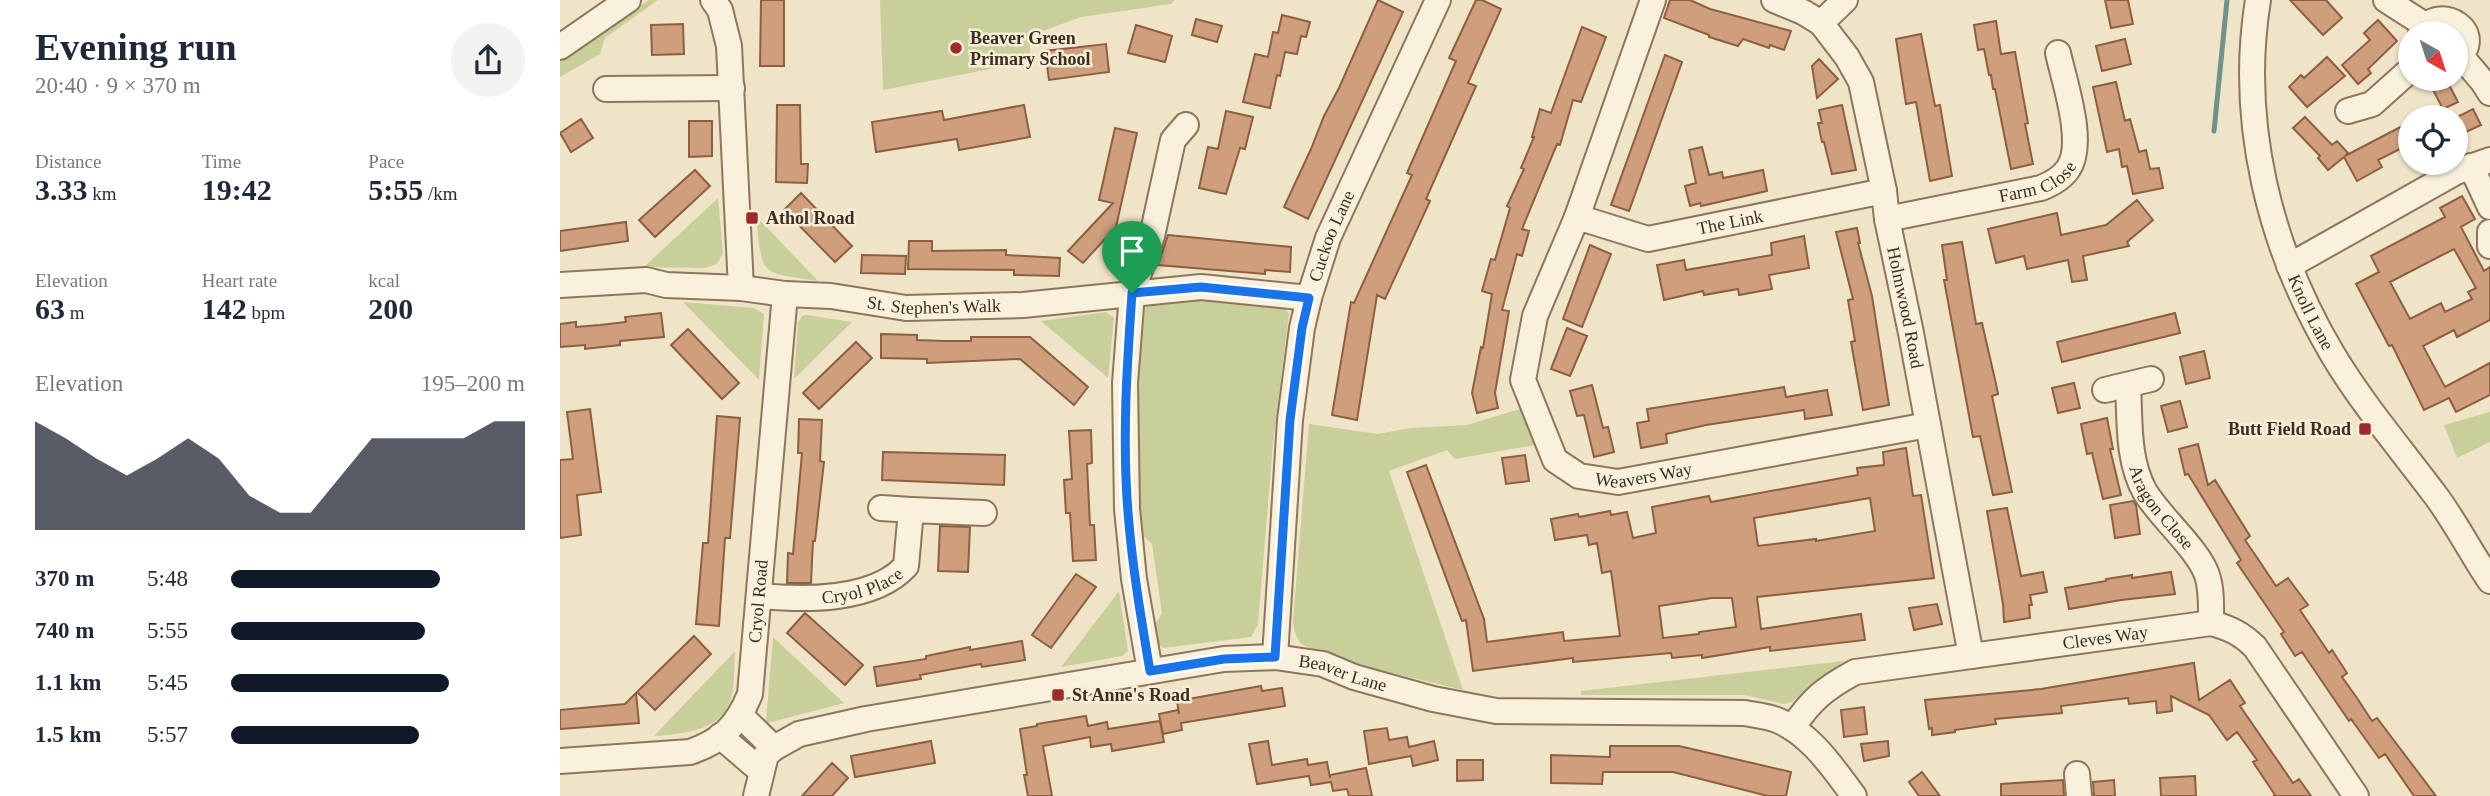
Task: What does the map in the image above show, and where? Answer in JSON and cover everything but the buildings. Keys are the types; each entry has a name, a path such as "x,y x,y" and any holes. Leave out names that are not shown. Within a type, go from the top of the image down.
{"street":[{"path":"560,47 595,8 628,0"},
{"path":"713,0 720,10 726,28 732,88 741,288"},
{"name":"Cuckoo Lane","path":"1275,657 1290,420 1302,328 1309,298 1328,237 1438,0"},
{"name":"Weavers Way","path":"1653,0 1577,216 1535,316 1523,380 1555,460 1579,476 1618,482 1927,425"},
{"name":"Holmwood Road","path":"1774,0 1821,23 1847,57 1861,82 1971,656"},
{"path":"1821,23 1845,0"},
{"name":"Knoll Lane","path":"2258,0 2252,78 2256,146 2267,197 2290,266 2322,334 2345,374 2438,498 2490,581"},
{"path":"2386,0 2413,21"},
{"path":"2433,21 2438,17 2462,12 2464,21"},
{"name":"Farm Close","path":"1887,219 2042,188 2052,184 2066,171 2075,149 2074,130 2059,53"},
{"path":"2468,68 2490,93"},
{"path":"2348,111 2372,104 2398,81"},
{"path":"606,89 732,88"},
{"path":"1150,671 1134,579 1128,509 1125,383 1132,293 1152,236 1173,140 1186,125"},
{"path":"2290,266 2354,228 2481,163 2490,207"},
{"name":"The Link","path":"1577,216 1648,239 1884,191"},
{"path":"2490,232 2490,246"},
{"name":"St. Stephen's Walk","path":"560,285 646,280 666,285 831,296 905,308 1023,305 1201,287 1309,298"},
{"name":"Cryol Road","path":"560,761 690,752 706,747 741,716 750,694 785,294"},
{"name":"Aragon Close","path":"2128,385 2132,449 2139,476 2145,492 2204,567 2210,587 2211,623"},
{"path":"881,508 984,513"},
{"name":"Cryol Place","path":"759,596 807,600 864,590 887,582 906,566 911,510"},
{"name":"Cleves Way","path":"1792,729 1814,699 1855,672 2211,623 2244,636 2255,647 2356,796"},
{"name":"Beaver Lane","path":"774,748 799,734 866,719 1224,659 1275,657 1323,664 1354,677 1433,699 1496,711 1745,713 1776,719 1818,749 1854,796"},
{"path":"741,716 774,748 766,755 756,796"},
{"path":"720,736 761,771"}],"green space":[{"path":"649,0 658,0 605,38 600,54 560,77 560,60"},
{"name":"Beaver Green Primary School","path":"880,0 1175,0 1171,4 1081,17 1029,36 1031,61 883,90"},
{"path":"718,198 723,253 717,264 705,268 644,267"},
{"path":"756,216 818,281 784,275 767,268 760,251"},
{"path":"1165,298 1236,301 1285,309 1289,313 1273,444 1258,625 1251,637 1163,648 1156,641 1153,628 1162,613 1152,544 1139,532 1133,428 1141,312 1151,302"},
{"path":"683,302 754,308 764,314 759,380"},
{"path":"1106,312 1114,318 1108,378 1041,321"},
{"path":"802,316 852,322 794,379 798,322"},
{"path":"1523,408 1535,445 1455,459 1447,450 1389,471 1463,690 1350,662 1309,648 1300,642 1293,621 1309,424 1378,434 1410,428 1467,425"},
{"path":"2490,412 2490,442 2457,458 2444,425"},
{"path":"1119,591 1128,651 1122,656 1061,667"},
{"path":"773,637 844,703 768,723 766,721"},
{"path":"735,651 732,695 721,716 690,732 654,736"},
{"path":"1844,661 1792,702 1784,704 1744,695 1581,695 1581,691"}],"waterway":[{"path":"2214,131 2227,0"}],"place":[{"name":"Beaver Green Primary School","path":"956,48"},
{"name":"Athol Road","path":"752,218"},
{"name":"Butt Field Road","path":"2365,429"},
{"name":"St Anne's Road","path":"1058,695"}],"route":[{"path":"1201,287 1309,298 1302,328 1290,420 1275,657 1224,659 1150,671 1134,579 1128,509 1125,383 1132,293 1201,287"}]}
